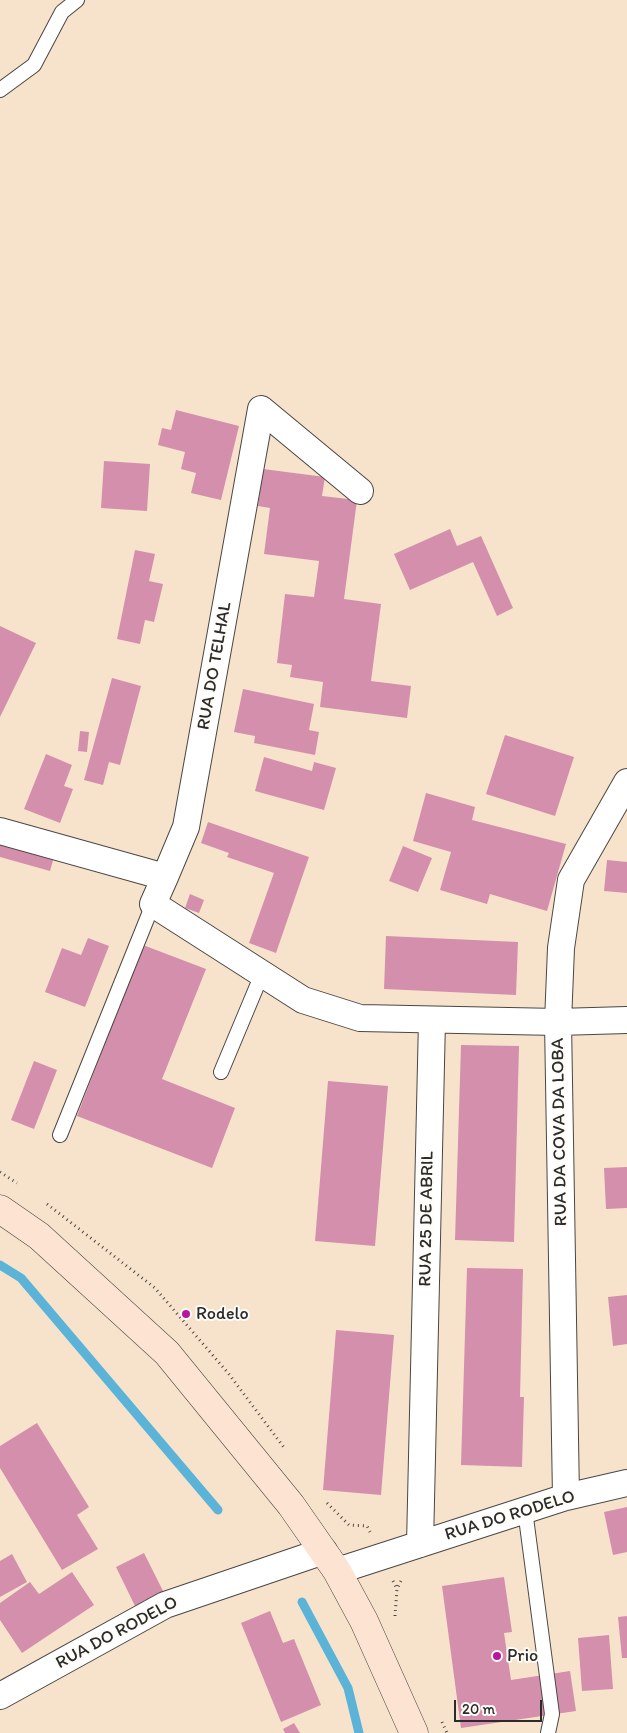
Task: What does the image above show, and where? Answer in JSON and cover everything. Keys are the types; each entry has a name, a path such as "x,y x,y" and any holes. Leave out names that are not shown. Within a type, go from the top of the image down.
{"main road":[{"path":"0,1209 39,1236 167,1353 291,1505 330,1561 364,1621 414,1733"}],"street":[{"name":"RUA DO TELHAL","path":"165,877 186,827 260,409 360,491"},
{"name":"RUA DA COVA DA LOBA","path":"566,1497 558,1022 561,948 571,880 627,782"},
{"path":"0,831 165,877 153,904 303,1000 360,1018 558,1022 627,1020"},
{"name":"RUA 25 DE ABRIL","path":"420,1544 432,1020"},
{"name":"RUA DO RODELO","path":"0,1696 165,1605 330,1561 420,1544 566,1497 627,1483"}],"lane":[{"path":"0,90 34,65 62,12 77,0"},
{"path":"60,1135 153,904"},
{"path":"221,1072 262,974"},
{"path":"525,1510 552,1714 548,1733"}],"path":[{"path":"395,1618 397,1589 403,1576"},
{"path":"439,1715 447,1733"}],"building":[{"path":"176,410 239,426 221,500 191,493 196,473 181,469 185,452 158,445 162,428 171,430"},
{"path":"104,461 150,464 147,511 101,508"},
{"path":"263,469 325,477 322,496 357,500 344,599 381,604 371,681 411,686 407,718 320,707 323,682 290,677 292,665 277,663 285,594 314,597 319,561 264,554 270,508 258,506"},
{"path":"450,529 457,546 481,536 513,608 497,616 473,562 410,590 394,554"},
{"path":"135,550 155,554 149,581 163,584 154,622 145,620 140,644 117,639"},
{"path":"0,626 36,643 0,717"},
{"path":"112,678 141,686 120,765 109,762 103,785 84,780"},
{"path":"243,689 314,704 309,730 319,732 315,755 254,743 255,736 234,732"},
{"path":"80,731 89,732 87,752 78,751"},
{"path":"505,735 574,757 555,816 486,794"},
{"path":"46,754 72,765 64,786 73,789 60,823 24,809"},
{"path":"264,757 312,771 314,762 336,768 324,810 255,791"},
{"path":"426,793 475,807 472,820 566,844 547,911 490,894 487,904 440,890 451,852 413,841"},
{"path":"208,822 309,857 276,953 249,943 274,873 227,857 229,853 201,843"},
{"path":"0,841 54,857 50,871 0,857"},
{"path":"403,846 432,858 418,892 389,881"},
{"path":"607,860 627,862 627,893 604,891"},
{"path":"190,894 204,900 199,913 185,908"},
{"path":"386,936 518,942 516,995 384,989"},
{"path":"88,938 109,946 85,1007 45,992 62,948 81,955"},
{"path":"143,945 206,969 162,1079 235,1108 212,1168 77,1116"},
{"path":"461,1045 519,1046 514,1242 455,1240"},
{"path":"34,1061 57,1070 34,1129 11,1120"},
{"path":"328,1081 388,1086 375,1246 315,1241"},
{"path":"627,1167 627,1208 606,1209 604,1168"},
{"path":"467,1268 523,1269 520,1397 524,1397 522,1467 461,1465"},
{"path":"627,1295 627,1344 613,1346 608,1297"},
{"path":"336,1330 394,1335 381,1495 323,1490"},
{"path":"37,1423 89,1507 77,1515 98,1549 62,1570 0,1468 0,1446"},
{"path":"627,1507 627,1552 613,1555 604,1512"},
{"path":"144,1553 163,1591 135,1606 116,1567"},
{"path":"12,1554 27,1582 0,1597 0,1561"},
{"path":"72,1572 94,1605 22,1653 0,1620 0,1603 30,1582 39,1594"},
{"path":"504,1577 512,1632 504,1633 511,1680 570,1671 576,1711 461,1728 442,1586"},
{"path":"270,1611 283,1643 294,1639 321,1705 281,1722 241,1623"},
{"path":"627,1616 627,1658 622,1658 618,1617"},
{"path":"609,1635 613,1689 582,1691 578,1638"},
{"path":"294,1723 300,1733 285,1733 283,1729"}],"waterway":[{"path":"0,1265 21,1278 218,1510"},
{"path":"302,1602 348,1688 359,1733"}],"place":[{"name":"Rodelo","path":"186,1314"},
{"name":"Prio","path":"497,1656"}]}
